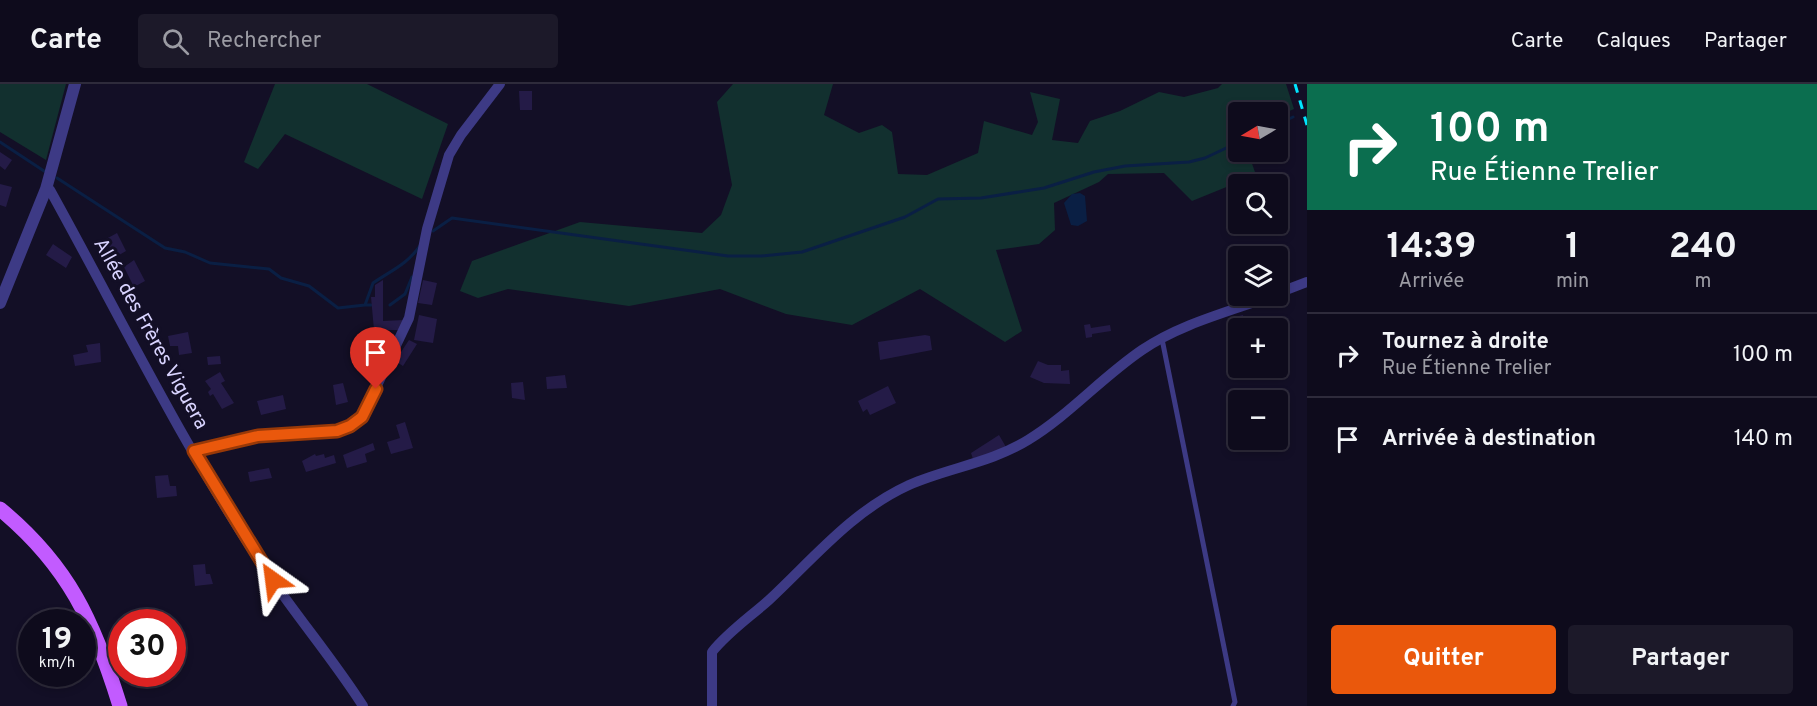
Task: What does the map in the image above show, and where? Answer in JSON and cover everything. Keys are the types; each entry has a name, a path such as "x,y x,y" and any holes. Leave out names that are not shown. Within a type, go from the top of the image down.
{"main road":[{"path":"0,509 28,533 58,567 86,612 104,653 120,706"}],"street":[{"path":"0,303 46,189 75,84"},
{"path":"194,451 258,436 337,431 350,426 362,417 409,318 427,229 449,154 500,84"},
{"name":"Allée des Frères Viguera","path":"46,189 50,190 194,451 273,580 339,668 363,706"},
{"path":"1288,289 1307,282"},
{"path":"712,706 712,652 806,565 849,521 874,503 910,484 981,462 1026,442 1058,420 1106,375 1162,339 1179,330 1245,306"}],"lane":[{"path":"1162,339 1235,702 1233,706"}],"green space":[{"path":"0,84 66,84 46,160 0,132"},
{"path":"275,84 367,84 448,124 422,199 285,134 258,169 244,162"},
{"path":"733,84 833,84 824,115 859,133 882,125 892,132 898,174 927,175 978,153 984,121 1032,135 1038,122 1030,92 1060,99 1052,140 1078,143 1090,121 1120,111 1159,92 1184,97 1218,88 1222,84 1286,84 1294,109 1288,112 1288,102 1228,102 1228,162 1251,162 1256,174 1228,174 1228,186 1192,201 1164,173 1108,174 1099,182 1054,203 1055,230 1039,244 996,250 1022,331 1005,342 920,289 852,325 786,314 720,289 629,306 508,289 478,298 460,291 472,261 580,222 702,233 721,215 732,185 717,102"}],"water":[{"path":"1080,193 1085,196 1087,221 1078,226 1071,225 1064,203 1072,194"}],"building":[{"path":"519,91 532,91 532,110 520,110"},
{"path":"0,152 12,160 5,170 0,166"},
{"path":"0,184 12,187 6,207 0,205"},
{"path":"117,233 126,251 114,258 106,239"},
{"path":"53,244 72,257 66,268 46,255"},
{"path":"134,260 145,281 134,287 124,267"},
{"path":"383,280 383,321 404,320 402,330 374,330 371,297 375,297 375,285"},
{"path":"423,280 437,283 432,305 418,303"},
{"path":"419,315 437,319 433,343 414,340"},
{"path":"1090,324 1091,328 1110,325 1111,331 1092,334 1092,337 1086,338 1084,325"},
{"path":"188,332 192,353 179,355 178,346 170,346 168,336"},
{"path":"930,336 932,350 880,360 878,342"},
{"path":"409,340 417,344 403,366 395,361"},
{"path":"100,343 101,362 75,366 73,355 88,352 86,345"},
{"path":"220,356 221,364 208,365 207,357"},
{"path":"1038,361 1048,365 1061,365 1061,371 1069,370 1070,384 1044,383 1030,377"},
{"path":"220,372 225,381 221,383 234,403 222,409 213,394 210,396 208,392 211,389 205,381"},
{"path":"565,375 567,388 547,389 546,377"},
{"path":"523,382 525,400 512,398 511,383"},
{"path":"343,383 348,402 336,405 333,385"},
{"path":"888,386 896,403 870,415 867,409 863,412 858,401"},
{"path":"283,395 286,409 261,415 257,401"},
{"path":"405,422 413,448 391,454 387,442 400,438 396,425"},
{"path":"999,435 1006,447 974,462 971,453"},
{"path":"373,443 375,450 365,454 367,462 347,468 343,455"},
{"path":"315,454 316,456 324,454 325,458 334,455 336,463 306,472 302,461"},
{"path":"269,468 272,478 250,482 248,472"},
{"path":"168,475 170,486 176,486 177,496 157,498 155,476"},
{"path":"205,564 206,574 210,574 213,584 195,586 193,565"}],"waterway":[{"path":"1288,119 1293,117"},
{"path":"0,142 44,171"},
{"path":"433,231 452,218 728,256 802,252 905,217 938,199 981,198 1044,188 1094,172 1125,166 1189,162 1205,158 1228,147"},
{"path":"57,178 165,248 185,252 210,263 269,269 281,278 309,286 338,308 365,305 373,283 404,263 420,246"},
{"path":"390,305 405,294 412,277"},
{"path":"365,305 371,305"}],"railway":[{"path":"1295,84 1307,125"}],"route":[{"path":"273,580 194,451 258,436 337,431 350,426 362,417 376,389"}]}
